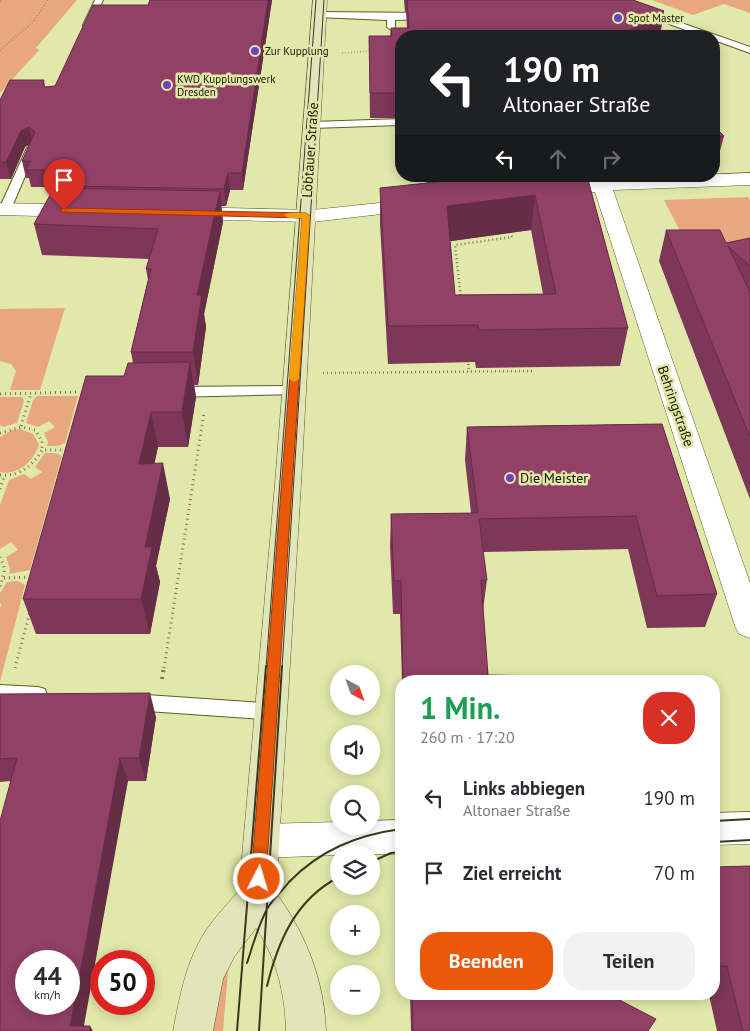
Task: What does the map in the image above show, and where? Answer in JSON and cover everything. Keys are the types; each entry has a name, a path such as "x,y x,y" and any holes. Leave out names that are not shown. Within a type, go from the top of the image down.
{"main road":[{"name":"Löbtauer Straße","path":"257,898 306,216 319,7"},
{"path":"193,1031 204,976 220,943 257,898 283,938 296,972 306,1019 306,1031"}],"street":[{"path":"720,180 750,179"},
{"path":"538,192 602,185 676,182"},
{"name":"Behringstraße","path":"602,185 750,626"},
{"path":"163,212 306,216 441,202"},
{"path":"2,209 94,211"},
{"path":"720,829 750,828"},
{"path":"262,841 395,837"}],"lane":[{"path":"85,32 99,0"},
{"path":"608,0 693,30"},
{"path":"319,7 391,17 436,16"},
{"path":"391,17 392,32"},
{"path":"720,39 750,50"},
{"path":"312,126 395,122"},
{"path":"2,209 32,148"},
{"path":"158,392 208,391 294,382"},
{"path":"4,693 55,697"},
{"path":"111,701 271,709"}],"path":[{"path":"0,50 29,28 42,13 48,0"},
{"path":"316,54 393,50 392,32"},
{"path":"462,303 455,244 512,237 509,228"},
{"path":"467,352 469,372"},
{"path":"294,382 469,372 532,371"},
{"path":"158,704 208,391"},
{"path":"0,394 79,392"},
{"path":"21,426 31,394"},
{"path":"0,433 21,426 36,431 43,443 42,450"},
{"path":"0,489 2,476 15,474 33,463 42,450 73,450"},
{"path":"0,557 5,569 0,587"},
{"path":"4,578 39,576"},
{"path":"4,693 32,603"}],"shaded area":[{"path":"0,0 77,0 36,48 39,50 0,93"},
{"path":"652,0 750,0 750,13 724,4 693,15"},
{"path":"748,197 750,200 750,254 693,256 664,200"},
{"path":"65,308 40,390 10,390 16,371 11,364 0,361 0,309"},
{"path":"37,396 78,396 65,443 58,446 47,446 48,442 44,433 55,427 49,421 38,427 26,423 33,400"},
{"path":"0,397 22,397 24,401 17,423 3,427 0,425"},
{"path":"20,429 33,434 39,444 37,450 34,456 19,469 13,472 0,472 0,437 12,430"},
{"path":"45,453 55,453 62,456 30,570 9,574 10,569 6,557 18,550 11,542 0,549 0,505 9,480 24,474 31,479 42,472 35,467"},
{"path":"18,581 25,585 0,682 0,607 2,605 0,603 0,593 7,582"},
{"path":"230,948 223,1031 210,1031"}],"building":[{"name":"KWD Kupplungswerk Dresden","path":"150,0 268,0 242,173 228,173 224,189 66,186 74,170 26,170 30,161 22,161 35,132 29,127 21,131 6,162 0,162 0,100 10,80 44,80 43,84 45,87 55,86 93,5 148,5"},
{"path":"407,0 633,0 664,11 647,18 653,20 630,30 395,30 395,93 370,93 369,36 392,36 391,28 409,28"},
{"path":"437,182 589,182 628,328 479,330 478,325 388,326 380,188","holes":["535,195 556,294 455,295 447,206"]},
{"path":"54,188 220,191 197,295 202,295 193,352 131,352 151,269 146,269 158,229 34,224"},
{"path":"666,230 720,230 726,243 750,238 750,266 728,246 750,292 750,437"},
{"path":"190,362 182,412 151,412 139,464 163,463 145,547 152,547 141,599 23,599 86,376 124,376 128,363"},
{"path":"662,424 717,594 657,596 636,516 479,519 487,580 481,580 488,675 403,675 401,581 394,581 391,514 478,513 467,427"},
{"path":"150,693 139,758 120,758 80,972 80,950 15,950 15,1015 72,1015 70,1026 90,1026 89,1031 0,1031 0,821 17,758 0,759 0,694"},
{"path":"750,866 750,1031 743,1031 727,966 720,966 720,867"},
{"path":"412,1000 620,1000 656,1019 648,1031 413,1031"}],"tram line":[{"path":"266,668 316,0"},
{"path":"282,668 324,0"},
{"path":"237,1031 266,666"},
{"path":"267,910 282,666"},
{"path":"720,821 750,819"},
{"path":"267,910 289,882 313,861 354,840 395,830"},
{"path":"720,842 750,840"},
{"path":"380,858 395,853"},
{"path":"267,986 277,953 291,923 311,897 330,882"},
{"path":"247,963 267,910"},
{"path":"259,1031 267,910"}],"slow traffic":[{"path":"288,215 306,216 294,379"}],"place":[{"name":"Spot Master","path":"618,18"},
{"name":"Zur Kupplung","path":"255,51"},
{"name":"KWD Kupplungswerk Dresden","path":"167,85"},
{"name":"Die Meister","path":"510,478"}],"route":[{"path":"64,210 306,216 259,879"}]}
